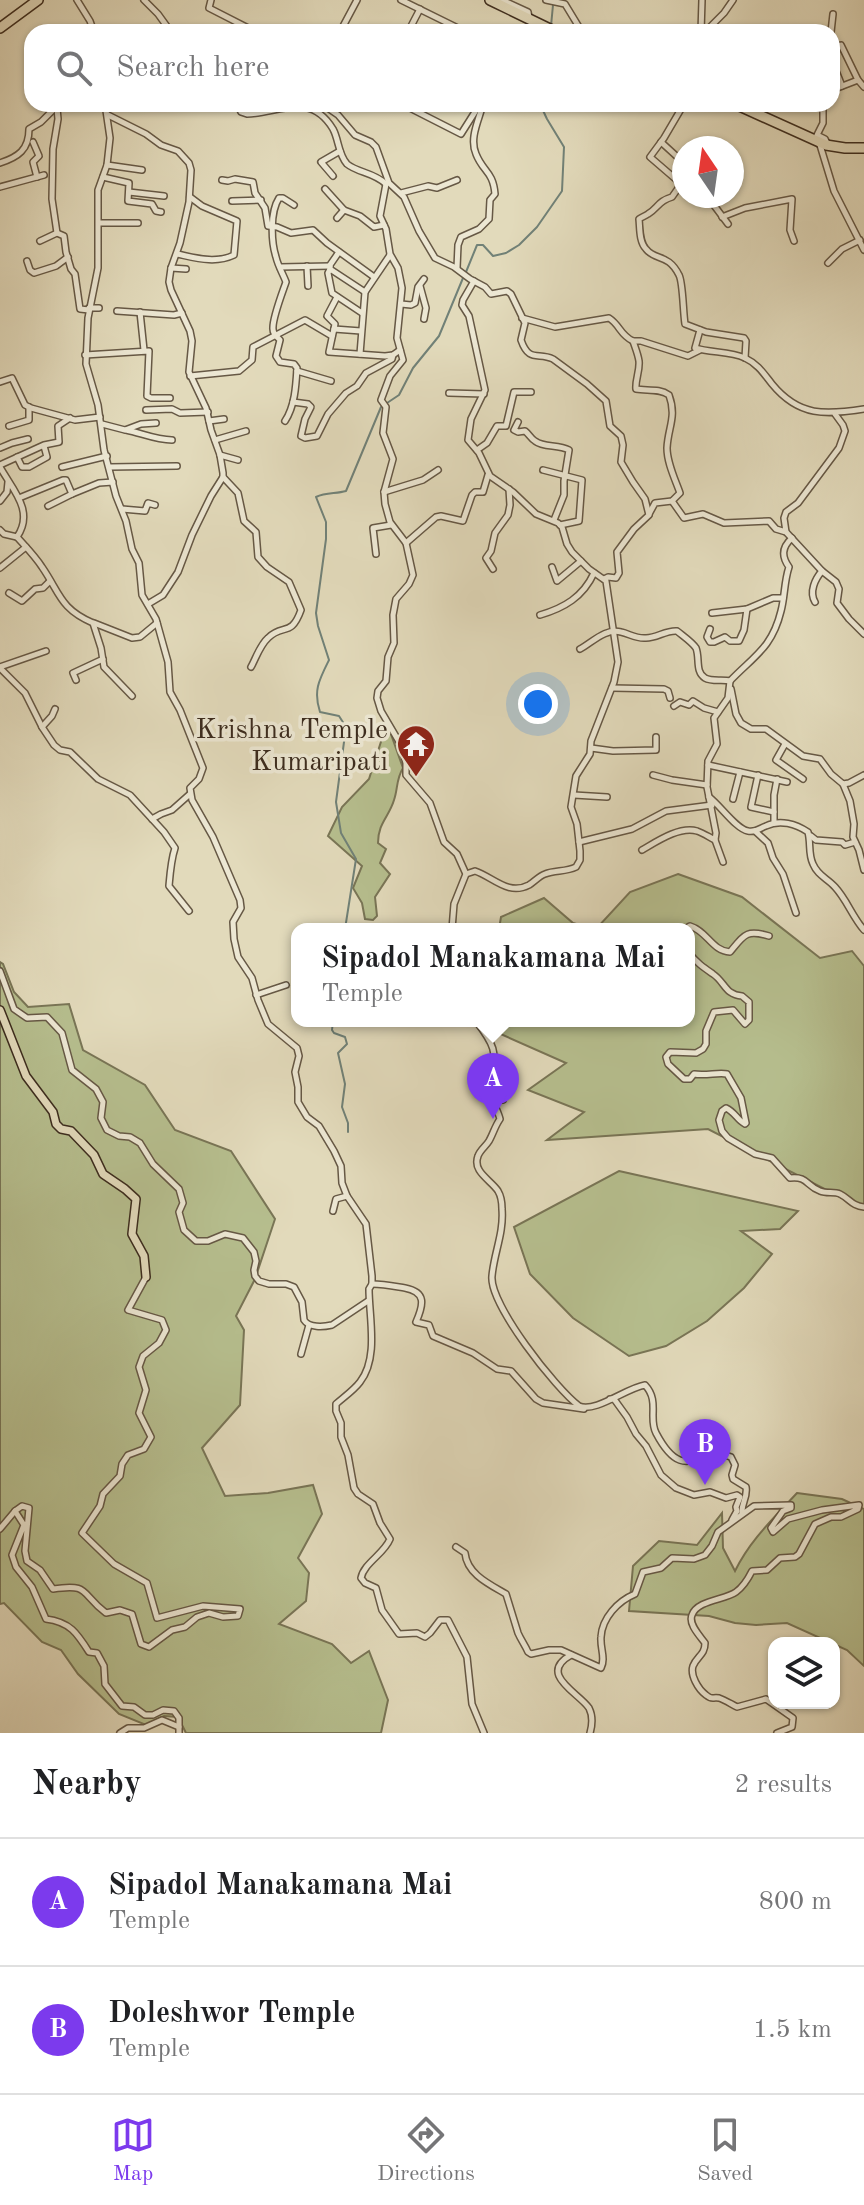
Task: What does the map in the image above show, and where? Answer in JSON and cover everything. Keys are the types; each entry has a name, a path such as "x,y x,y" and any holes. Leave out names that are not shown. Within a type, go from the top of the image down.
{"highway":[{"path":"0,28 38,0"},
{"path":"490,0 539,24"},
{"path":"753,112 824,143 864,148"}],"main road":[{"path":"0,1010 26,1076 53,1112 56,1124 61,1129 71,1131 94,1155 103,1174 136,1199 132,1234 144,1256 146,1277"}],"street":[{"path":"77,0 91,24"},
{"path":"144,0 165,24"},
{"path":"211,0 209,8 240,24"},
{"path":"344,24 357,0"},
{"path":"401,0 450,24"},
{"path":"502,0 528,12 529,19"},
{"path":"702,0 703,24"},
{"path":"712,24 733,0"},
{"path":"551,1 565,4 577,24"},
{"path":"412,24 420,9"},
{"path":"832,24 833,14"},
{"path":"840,45 864,87"},
{"path":"840,81 842,86 858,80"},
{"path":"0,163 19,156 29,138 29,129 52,112"},
{"path":"57,233 52,199 53,149 58,112"},
{"path":"315,112 330,125 347,164 376,175 401,193 432,255 438,261 457,269 491,294 507,291 511,294 525,323 521,340 533,357 548,356 553,359 606,401 610,426 621,436 621,462 645,499 649,515"},
{"path":"334,112 355,135 376,147 388,183 380,212 402,292 397,338 403,360 381,397 384,404 382,428 393,463 384,492 391,525 406,543 413,575 396,599 394,643 388,657 386,681 377,698 401,745 406,775 430,803 444,842 457,854 466,874 454,904 452,923"},
{"path":"419,112 461,134 476,112"},
{"path":"457,269 461,237 479,229 489,219 490,200 495,194 494,181 473,144 479,112"},
{"path":"672,176 650,157 679,112"},
{"path":"823,112 823,123 817,135 827,141 824,143 834,191 864,250"},
{"path":"107,114 110,138 107,165 98,190 98,268 89,309 85,355 102,424 102,441 132,549 139,563 142,595 157,623 169,668 170,692 203,768 199,779 190,788 190,794 238,892 241,908 234,919 238,957 252,978 268,1024 297,1048 299,1056 295,1072 298,1102 307,1117 319,1126 334,1151 341,1166 347,1196 366,1224 372,1284 369,1289 372,1338 368,1367 359,1383 336,1404 336,1411 354,1488 373,1504 390,1539 379,1555 364,1568 361,1578 376,1588 382,1610 399,1634 417,1633 425,1637 440,1620 448,1620 467,1657 472,1704 484,1733"},
{"path":"107,114 161,145 182,153 191,170 189,197 169,278 171,290 192,336 190,376 208,412 223,477 238,493 244,521 256,532 258,557 289,582 301,610 296,622 287,630 276,632 266,639 251,667"},
{"path":"33,142 39,156 33,160 37,177"},
{"path":"661,142 672,152"},
{"path":"333,176 321,162 340,151"},
{"path":"107,165 142,170"},
{"path":"0,187 44,175"},
{"path":"103,177 129,183 128,201 152,204 156,211 161,212"},
{"path":"222,180 253,182 255,193 266,211 268,226 287,232 313,230 374,277"},
{"path":"401,193 428,186 437,188 457,180"},
{"path":"325,189 344,210 360,216 374,227 384,225"},
{"path":"129,192 164,196"},
{"path":"177,254 211,261 234,255 237,221 189,197"},
{"path":"672,197 664,199 648,215 642,215 639,219 641,242 652,255 672,263 678,272 682,281 685,324 744,338 745,358"},
{"path":"285,421 293,402 297,371 294,364 280,362 276,352 280,340 275,335 273,324 286,282 275,251 273,226 275,204 279,198 294,205"},
{"path":"722,217 745,208 792,199 790,230 794,241"},
{"path":"232,201 261,200"},
{"path":"716,208 728,224"},
{"path":"337,218 344,210"},
{"path":"99,223 138,223"},
{"path":"40,241 57,233 64,236 75,274 80,309 99,308"},
{"path":"828,263 842,249 860,240"},
{"path":"339,252 328,273 330,290 362,313"},
{"path":"360,354 365,292 390,254"},
{"path":"27,261 34,273 56,266 68,257"},
{"path":"307,266 308,286"},
{"path":"280,267 330,268 365,292"},
{"path":"171,268 186,269"},
{"path":"466,874 475,871 503,886 525,887 544,874 576,867 580,856 579,842 571,807 576,776 589,757 618,662 604,579 569,548 560,525 536,514 488,474 477,450 468,440 473,413 485,394 469,316 462,305 472,280"},
{"path":"401,304 415,303 422,282 426,308 424,319"},
{"path":"337,297 327,316 334,322 329,352 393,355"},
{"path":"117,311 182,313"},
{"path":"140,312 144,350"},
{"path":"522,318 555,327 609,318 624,337 633,341 688,356 700,350"},
{"path":"190,376 239,371 252,360 253,347 305,320 332,336"},
{"path":"334,329 361,331"},
{"path":"700,330 695,348 745,358 760,368 788,401 808,410 835,414 864,409"},
{"path":"604,579 616,578 619,573 617,552 649,515 655,503 672,501 680,493 667,448 674,417 672,403 669,395 662,390 636,389 634,384 639,362 633,341"},
{"path":"293,402 311,407 301,436 317,436 328,414 346,393 354,389 366,373 389,361 400,350"},
{"path":"85,355 150,352 147,396 170,398"},
{"path":"297,371 331,381"},
{"path":"0,382 12,378 20,397 29,407 70,418 100,417"},
{"path":"477,450 487,443 497,426 506,426 514,392 531,392"},
{"path":"449,393 485,394"},
{"path":"9,426 29,420 29,407"},
{"path":"146,410 208,412"},
{"path":"786,532 786,512 798,503 839,448 845,431 835,414"},
{"path":"17,537 24,526 25,517 15,488 8,482 0,466 44,445 59,442 58,426 70,418"},
{"path":"209,421 224,419"},
{"path":"518,422 514,430 525,431 534,441 569,450 564,495 554,520"},
{"path":"125,430 156,423"},
{"path":"102,424 148,437 172,440"},
{"path":"215,440 246,431"},
{"path":"0,448 28,439"},
{"path":"17,457 22,467 29,467 47,457 44,445"},
{"path":"220,455 238,460"},
{"path":"62,467 107,456"},
{"path":"110,467 177,466"},
{"path":"384,492 423,480 438,470"},
{"path":"543,470 582,480 579,521 560,525"},
{"path":"406,543 436,517 463,521 472,495 483,492 488,474"},
{"path":"148,604 160,598 172,581 199,519 223,477"},
{"path":"19,498 65,480 72,494"},
{"path":"0,501 7,492 8,482"},
{"path":"48,506 99,483 113,482"},
{"path":"493,569 486,558 492,549 495,533 508,515 509,489"},
{"path":"672,501 684,518 703,514 724,523 769,521 776,529 786,532 822,571 836,581 839,587 837,603 864,634"},
{"path":"122,509 145,511 148,503 155,505"},
{"path":"376,554 373,528 391,525"},
{"path":"0,530 17,537 26,547 45,569 58,595 73,612 132,638 140,637 157,623"},
{"path":"715,840 707,785 708,765 717,744 714,721 725,704 730,685 774,635 789,567 784,561 784,546 792,538"},
{"path":"0,568 26,547"},
{"path":"552,567 557,581 581,561"},
{"path":"815,602 812,598 813,587 822,571"},
{"path":"540,615 559,609 579,596 594,573"},
{"path":"9,593 20,602 50,581"},
{"path":"712,613 747,609 773,598 783,598"},
{"path":"710,629 707,637 710,642 725,637 730,641 739,641 747,609"},
{"path":"93,623 104,667 132,696"},
{"path":"580,649 602,634 614,631 636,638 677,631 695,647 699,672 703,676 727,679 741,723 751,729 768,731 803,756 820,759 843,784 850,801 853,833 864,870"},
{"path":"46,651 0,667 25,693 54,745 70,752 98,779 130,795 164,832 175,848 169,886 189,911"},
{"path":"76,680 73,673 103,659"},
{"path":"612,688 664,689 670,698"},
{"path":"674,706 680,702 688,705 693,701 718,712"},
{"path":"42,727 55,709"},
{"path":"591,748 656,750 656,737"},
{"path":"785,744 776,760 803,779"},
{"path":"708,765 787,782"},
{"path":"733,799 740,772"},
{"path":"653,775 707,785"},
{"path":"758,775 751,807 774,812"},
{"path":"843,784 864,775"},
{"path":"774,823 777,779"},
{"path":"152,819 172,810 190,794"},
{"path":"574,795 607,797"},
{"path":"709,797 746,831 783,822 800,827 816,840 842,842 845,845 855,842"},
{"path":"579,842 632,829 666,811 718,804"},
{"path":"642,850 674,833 689,830 715,840 723,862"},
{"path":"755,831 768,843 783,874 796,913"},
{"path":"810,835 811,858 818,875 832,883 864,930"},
{"path":"695,928 724,952 730,952 744,935 755,931 769,936"},
{"path":"695,961 717,976 723,988 749,1002 749,1020 745,1024 733,1010 714,1012 703,1049 696,1053 670,1052 666,1057 668,1064 684,1079 690,1079 694,1074 727,1074 741,1098 746,1123 739,1121 734,1112 726,1108 722,1111 719,1120 728,1138 755,1154 772,1158 790,1178 803,1178 820,1192 836,1192 853,1205 864,1207"},
{"path":"0,971 14,1009 27,1018 47,1017 62,1033 72,1070 96,1089 103,1102 101,1118 107,1130 140,1143 153,1164 179,1189 183,1203 179,1212 184,1230 196,1241 208,1241 225,1234 243,1238 254,1252 255,1276 269,1284 294,1287 301,1296 304,1320 309,1325 332,1325 369,1300"},
{"path":"256,995 286,985"},
{"path":"480,1027 493,1045 492,1094 500,1119 477,1159 479,1170 499,1194 502,1210 492,1283 506,1314 541,1367 575,1403 587,1409"},
{"path":"495,1061 504,1078 499,1087 503,1100"},
{"path":"333,1211 336,1199 347,1196"},
{"path":"0,1529 15,1511 22,1506 29,1508 27,1561 40,1570 53,1589 83,1588 106,1613 120,1610 132,1614 141,1644 149,1647 197,1617 209,1613 223,1617 238,1616 240,1609 203,1606 157,1618 147,1583 114,1564 82,1533 100,1506 103,1494 120,1476 122,1464 128,1455 144,1449 151,1437 139,1413 146,1390 139,1367 143,1356 159,1343 166,1330 162,1320 128,1310 146,1277"},
{"path":"372,1284 394,1285 419,1292 421,1310 416,1322 429,1325 433,1336 439,1340 473,1353 497,1369 511,1371 536,1399 587,1409 645,1385 654,1404 655,1430 672,1456 688,1462 718,1453 734,1460 733,1479 747,1491 742,1513"},
{"path":"301,1354 309,1325"},
{"path":"609,1399 614,1399 627,1417 661,1475 676,1488 694,1495 710,1492 726,1498 740,1497 731,1522"},
{"path":"456,1547 465,1553 466,1564 470,1568 491,1587 506,1594 520,1639 525,1641 528,1652 556,1649 601,1668 604,1661 600,1638 602,1631 617,1605 635,1594 643,1572 661,1568 672,1558 699,1558 709,1551 718,1532 742,1513 759,1505 791,1505 771,1528 773,1532 792,1517 858,1504 858,1509 841,1517 831,1517 815,1524 795,1557 780,1558 767,1570 752,1571 735,1592 692,1613 692,1624 705,1643 705,1650 692,1670 696,1682 707,1695 733,1706 766,1699 793,1718 792,1727 777,1733"},
{"path":"15,1511 24,1525 12,1555 16,1567 32,1587 46,1619 60,1620 76,1632 89,1652 97,1653 104,1666 105,1684 122,1706 134,1707 145,1715 163,1710 174,1711 179,1718 179,1730"},
{"path":"571,1655 563,1660 559,1672 566,1688 589,1709 592,1723 590,1733"},
{"path":"133,1729 162,1720 179,1730"},
{"path":"120,1733 128,1728 149,1733"}],"green space":[{"path":"387,723 403,768 392,806 378,836 378,843 386,849 380,863 390,874 375,897 377,916 373,920 365,919 362,903 353,888 362,866 328,836 342,807 369,779"},
{"path":"678,874 742,897 820,958 852,951 864,966 864,1207 708,1129 547,1140 584,1112 528,1090 566,1063 496,1032 501,1027 695,1027 695,923 602,923 630,892"},
{"path":"544,898 573,923 500,923 501,917"},
{"path":"0,962 14,992 28,1007 69,1004 83,1050 145,1085 175,1130 231,1151 275,1219 255,1279 236,1316 244,1330 240,1405 202,1448 225,1496 313,1485 322,1514 298,1558 309,1573 306,1601 279,1624 332,1644 351,1663 369,1651 388,1700 381,1733 186,1733 178,1717 164,1716 146,1725 119,1714 78,1674 61,1650 42,1642 4,1603 0,1604"},
{"path":"619,1171 798,1211 780,1229 741,1231 772,1254 744,1288 707,1321 666,1346 629,1356 573,1318 530,1274 514,1227"},
{"path":"797,1493 842,1499 864,1509 864,1666 840,1647 840,1637 818,1637 787,1623 756,1625 709,1616 629,1611 633,1566 659,1541 697,1545 722,1513 723,1548 735,1571 771,1520"}],"waterway":[{"path":"551,24 553,5"},
{"path":"466,272 477,245 483,245 493,256 519,245 537,227 562,191 564,147 544,112"},
{"path":"387,403 399,395 413,368 439,336 463,278"},
{"path":"346,923 356,859 341,833 336,802 346,727 339,716 320,712 317,698 320,680 329,660 316,613 326,539 326,522 316,497 346,491 381,407"},
{"path":"332,1027 334,1033 345,1037 347,1044 338,1053 345,1084 342,1107 348,1132"}],"place":[{"name":"Krishna Temple Kumaripati","path":"416,778"},
{"name":"Sipadol Manakamana Mai","path":"493,1119"},
{"name":"Doleshwor Temple","path":"705,1485"}]}
